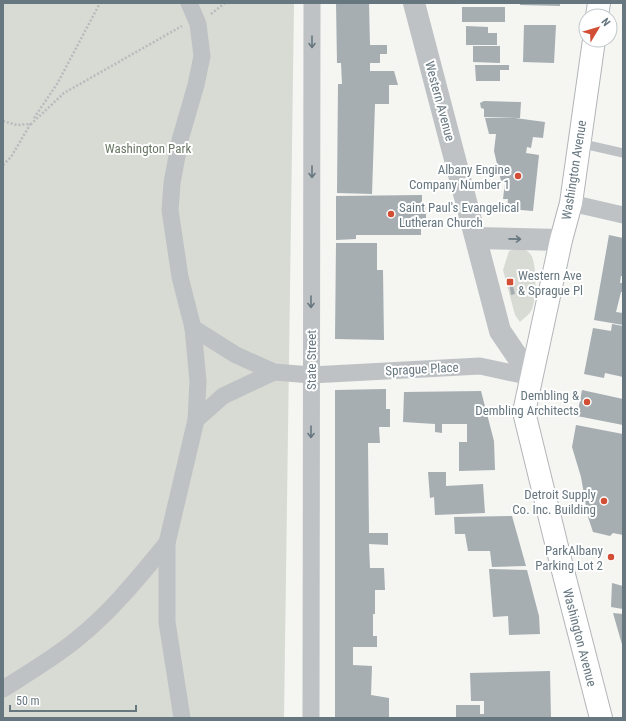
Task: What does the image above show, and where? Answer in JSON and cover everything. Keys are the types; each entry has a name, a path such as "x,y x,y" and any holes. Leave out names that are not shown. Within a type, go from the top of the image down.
{"main road":[{"name":"Washington Avenue","path":"593,48 571,203 561,240 524,412 601,718"}],"street":[{"path":"182,718 167,622 167,544 196,420 198,381 193,328 180,277 170,210 172,183 180,140 196,85 202,56 198,24 189,3"},
{"name":"State Street","path":"311,718 312,3"},
{"name":"Western Avenue","path":"414,3 500,331 531,377"},
{"path":"571,203 623,215"},
{"path":"476,238 561,240"},
{"path":"193,328 236,355 274,372"},
{"name":"Sprague Place","path":"274,372 311,375 480,366 531,377"},
{"path":"196,420 223,396 274,372"},
{"path":"3,689 77,639 118,601 167,544"}],"lane":[{"path":"579,143 623,153"}],"path":[{"path":"3,165 11,157 57,84 100,3"},
{"path":"208,17 225,3"},
{"path":"3,121 17,125 31,124 64,93 184,25"}],"green space":[{"name":"Washington Park","path":"3,3 294,3 284,718 3,718"},
{"path":"518,248 524,249 530,253 533,260 536,283 531,311 520,322 515,315 503,270 509,251"}],"building":[{"path":"336,3 369,3 370,45 387,45 387,54 380,54 380,63 370,63 370,71 394,71 398,85 389,85 389,104 375,104 372,194 337,193 338,84 342,84 341,63 337,63"},
{"path":"520,3 560,3 560,6 520,5"},
{"path":"462,7 505,7 505,22 462,22"},
{"path":"524,25 556,25 554,63 523,62"},
{"path":"466,26 488,27 488,33 497,33 497,45 466,45"},
{"path":"473,46 500,46 500,63 473,62"},
{"path":"475,65 509,65 509,70 500,70 500,81 476,81"},
{"path":"484,101 521,102 520,118 484,117 484,109 481,108 480,103"},
{"path":"485,118 515,118 545,122 543,138 533,137 531,148 527,147 526,153 539,155 533,211 507,209 508,199 503,199 505,182 501,181 494,151 496,134 489,134"},
{"name":"Saint Paul's Evangelical Lutheran Church","path":"422,195 422,207 426,207 426,221 421,221 421,235 356,235 356,239 336,240 336,196"},
{"path":"609,235 623,238 623,276 621,276 620,283 623,283 623,292 621,292 616,312 623,313 623,325 594,320"},
{"path":"336,243 377,243 377,270 383,270 384,340 335,339"},
{"path":"512,282 515,294 511,295 509,283"},
{"path":"612,324 623,326 623,377 605,373 604,378 584,374 593,328 611,331"},
{"path":"386,389 386,409 390,409 390,427 379,427 380,443 368,443 369,533 388,533 388,545 369,544 370,568 384,568 385,590 375,590 373,636 377,636 377,647 353,647 353,665 372,666 371,695 389,698 389,718 335,718 335,390"},
{"path":"582,390 623,399 623,425 577,416"},
{"path":"481,391 494,441 495,470 459,471 459,442 467,442 467,424 442,424 442,433 435,432 435,424 403,422 404,392"},
{"path":"576,425 623,434 623,535 613,533 610,536 593,532 588,517 581,477 572,447"},
{"path":"428,472 446,472 446,486 483,484 485,513 435,515 434,497 430,498"},
{"path":"512,516 526,566 492,567 490,551 468,551 465,534 455,534 454,517"},
{"path":"489,569 527,570 539,616 540,634 509,635 508,616 493,617"},
{"path":"612,583 623,586 623,609 611,607"},
{"path":"613,613 623,614 623,648"},
{"path":"550,671 551,718 456,718 456,705 480,705 480,714 484,714 484,701 471,701 470,673"}],"place":[{"name":"Albany Engine Company Number 1","path":"518,176"},
{"name":"Saint Paul's Evangelical Lutheran Church","path":"391,214"},
{"name":"Western Ave & Sprague Pl","path":"510,282"},
{"name":"Dembling & Dembling Architects","path":"587,402"},
{"name":"Detroit Supply Co. Inc. Building","path":"604,501"},
{"name":"ParkAlbany Parking Lot 2","path":"611,557"}]}
